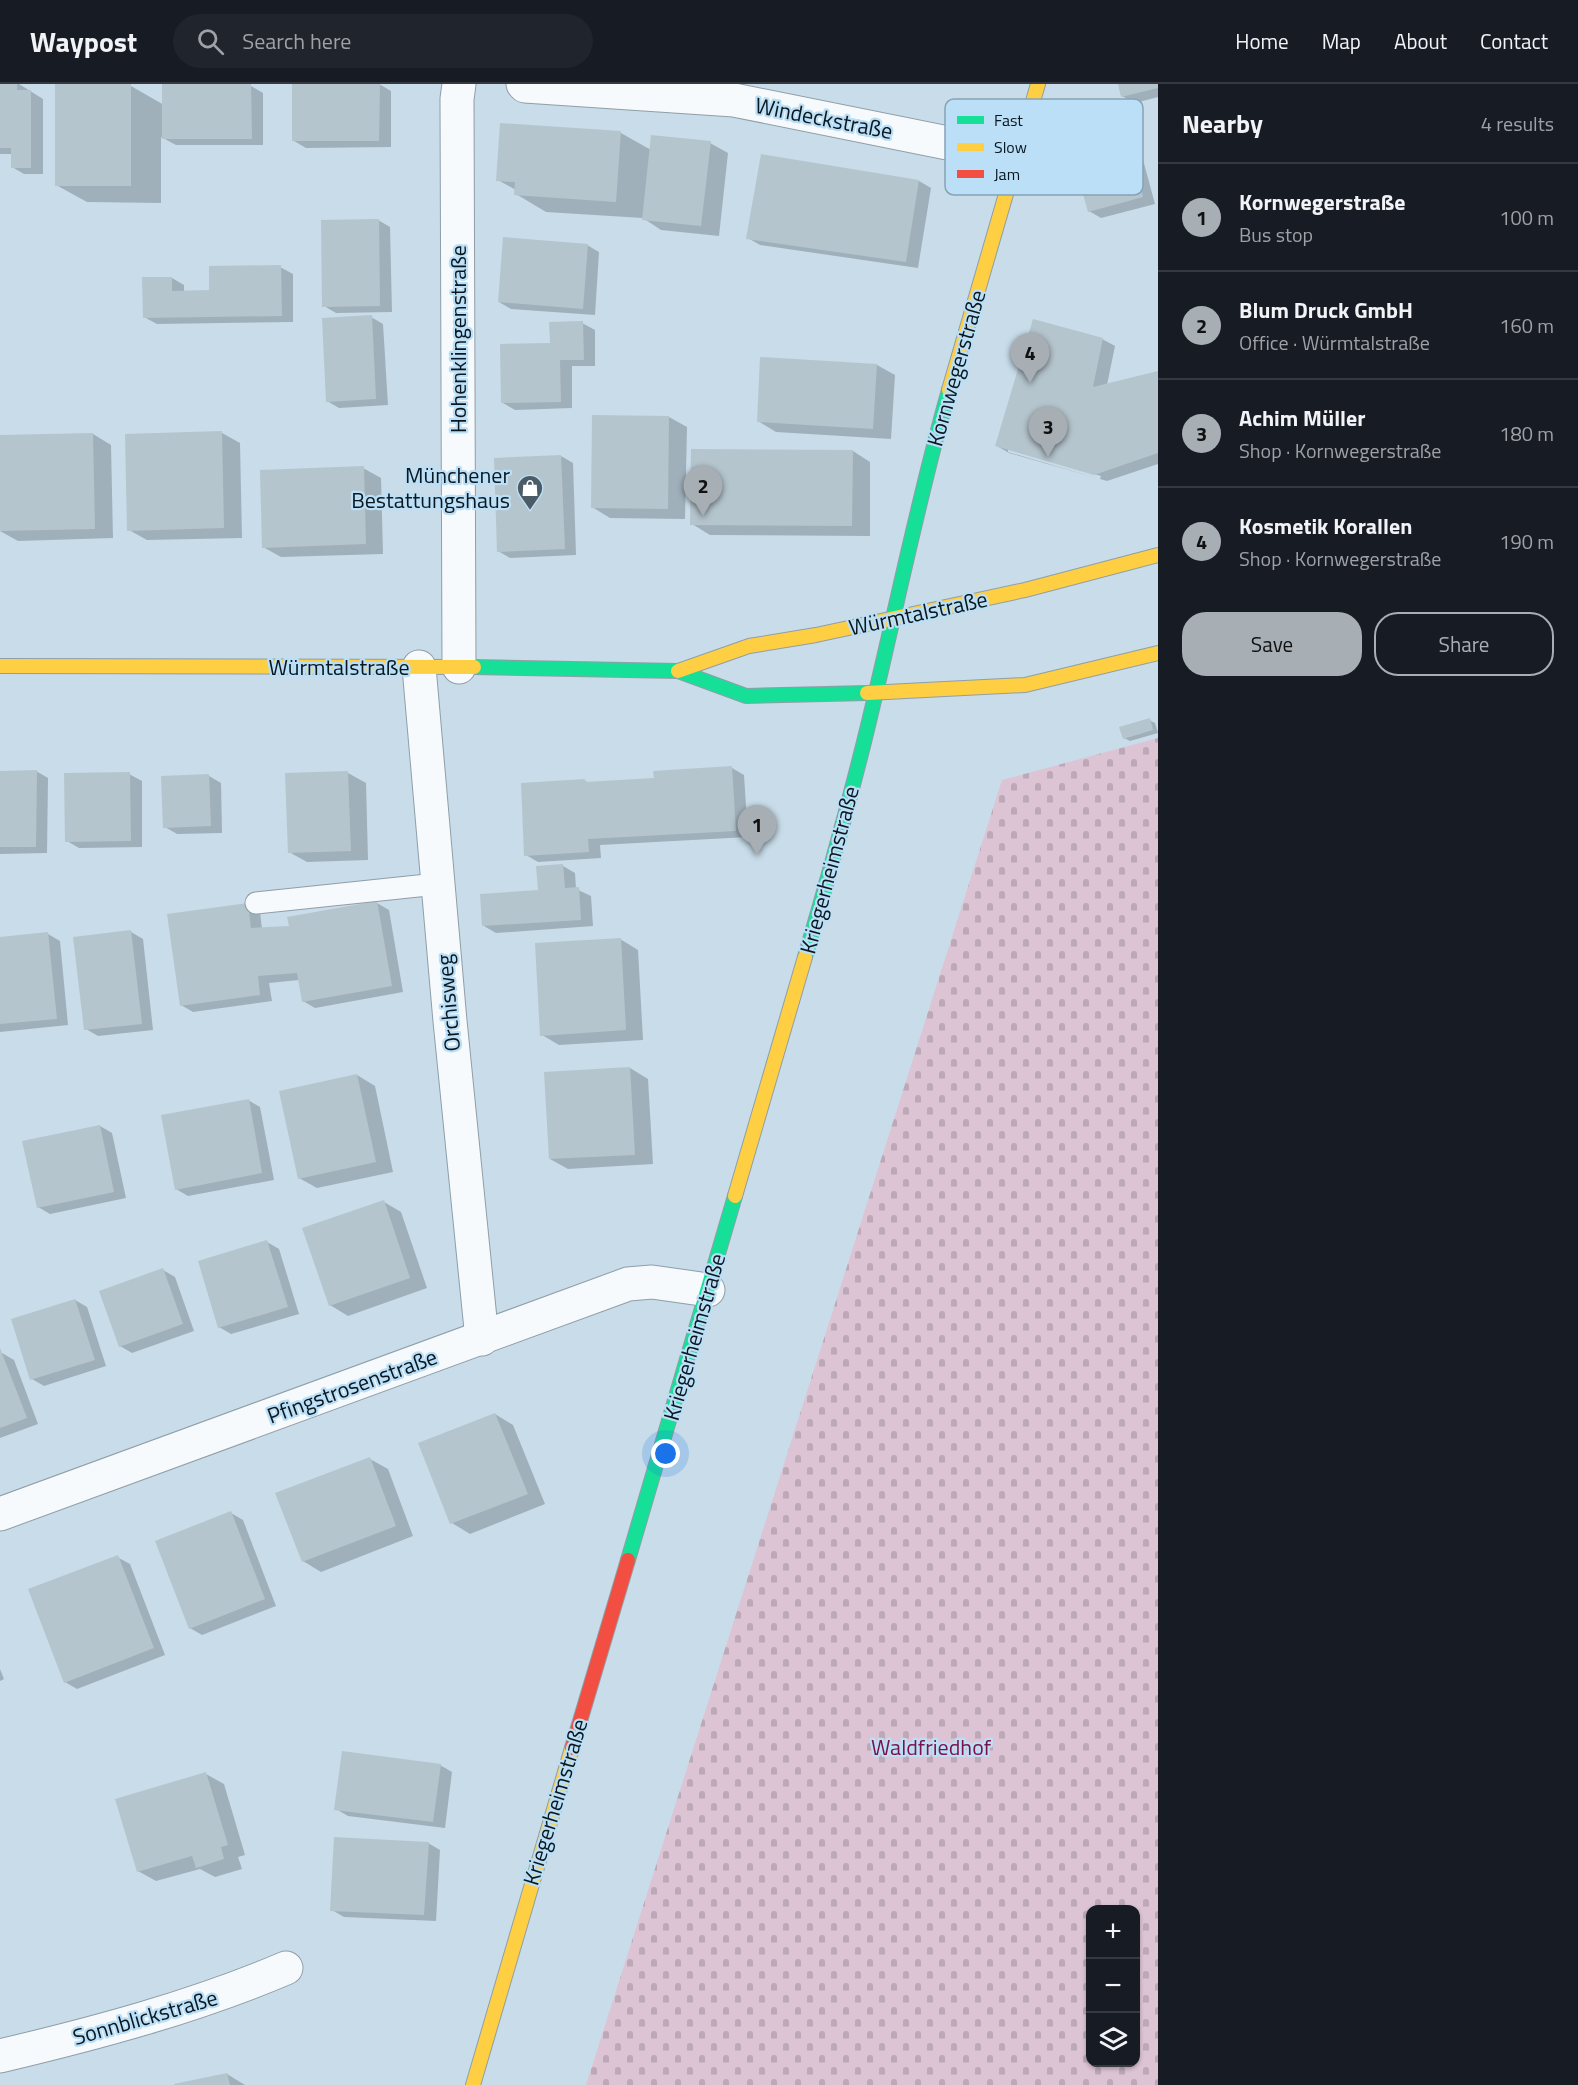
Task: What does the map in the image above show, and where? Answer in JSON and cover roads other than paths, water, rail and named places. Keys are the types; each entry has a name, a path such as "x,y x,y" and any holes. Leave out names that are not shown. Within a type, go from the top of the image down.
{"street":[{"name":"Hohenklingenstraße","path":"459,84 457,99 459,667"},
{"name":"Windeckstraße","path":"522,84 734,100 945,142"},
{"name":"Kornwegerstraße","path":"1034,99 1038,84"},
{"name":"Kornwegerstraße","path":"884,654 930,458 1006,195"},
{"name":"Würmtalstraße","path":"678,671 749,646 816,635 893,616 1025,591 1158,555"},
{"name":"Würmtalstraße","path":"0,666 459,667 678,671 746,696 875,693 1025,685 1158,653"},
{"name":"Kriegerheimstraße","path":"473,2085 830,873 884,654"},
{"name":"Orchisweg","path":"419,668 437,884 482,1339"},
{"name":"Pfingstrosenstraße","path":"0,1514 628,1284 652,1282 708,1290"},
{"name":"Sonnblickstraße","path":"0,2056 71,2039 232,1991 286,1968"}],"lane":[{"path":"256,903 437,884"}],"place":[{"name":"Kosmetik Korallen","path":"1030,383"},
{"name":"Achim Müller","path":"1048,457"},
{"name":"Münchener Bestattungshaus","path":"530,511"},
{"name":"Blum Druck GmbH","path":"703,516"},
{"name":"Kornwegerstraße","path":"757,855"}],"park label":[{"name":"Waldfriedhof","path":"931,1747"}]}
